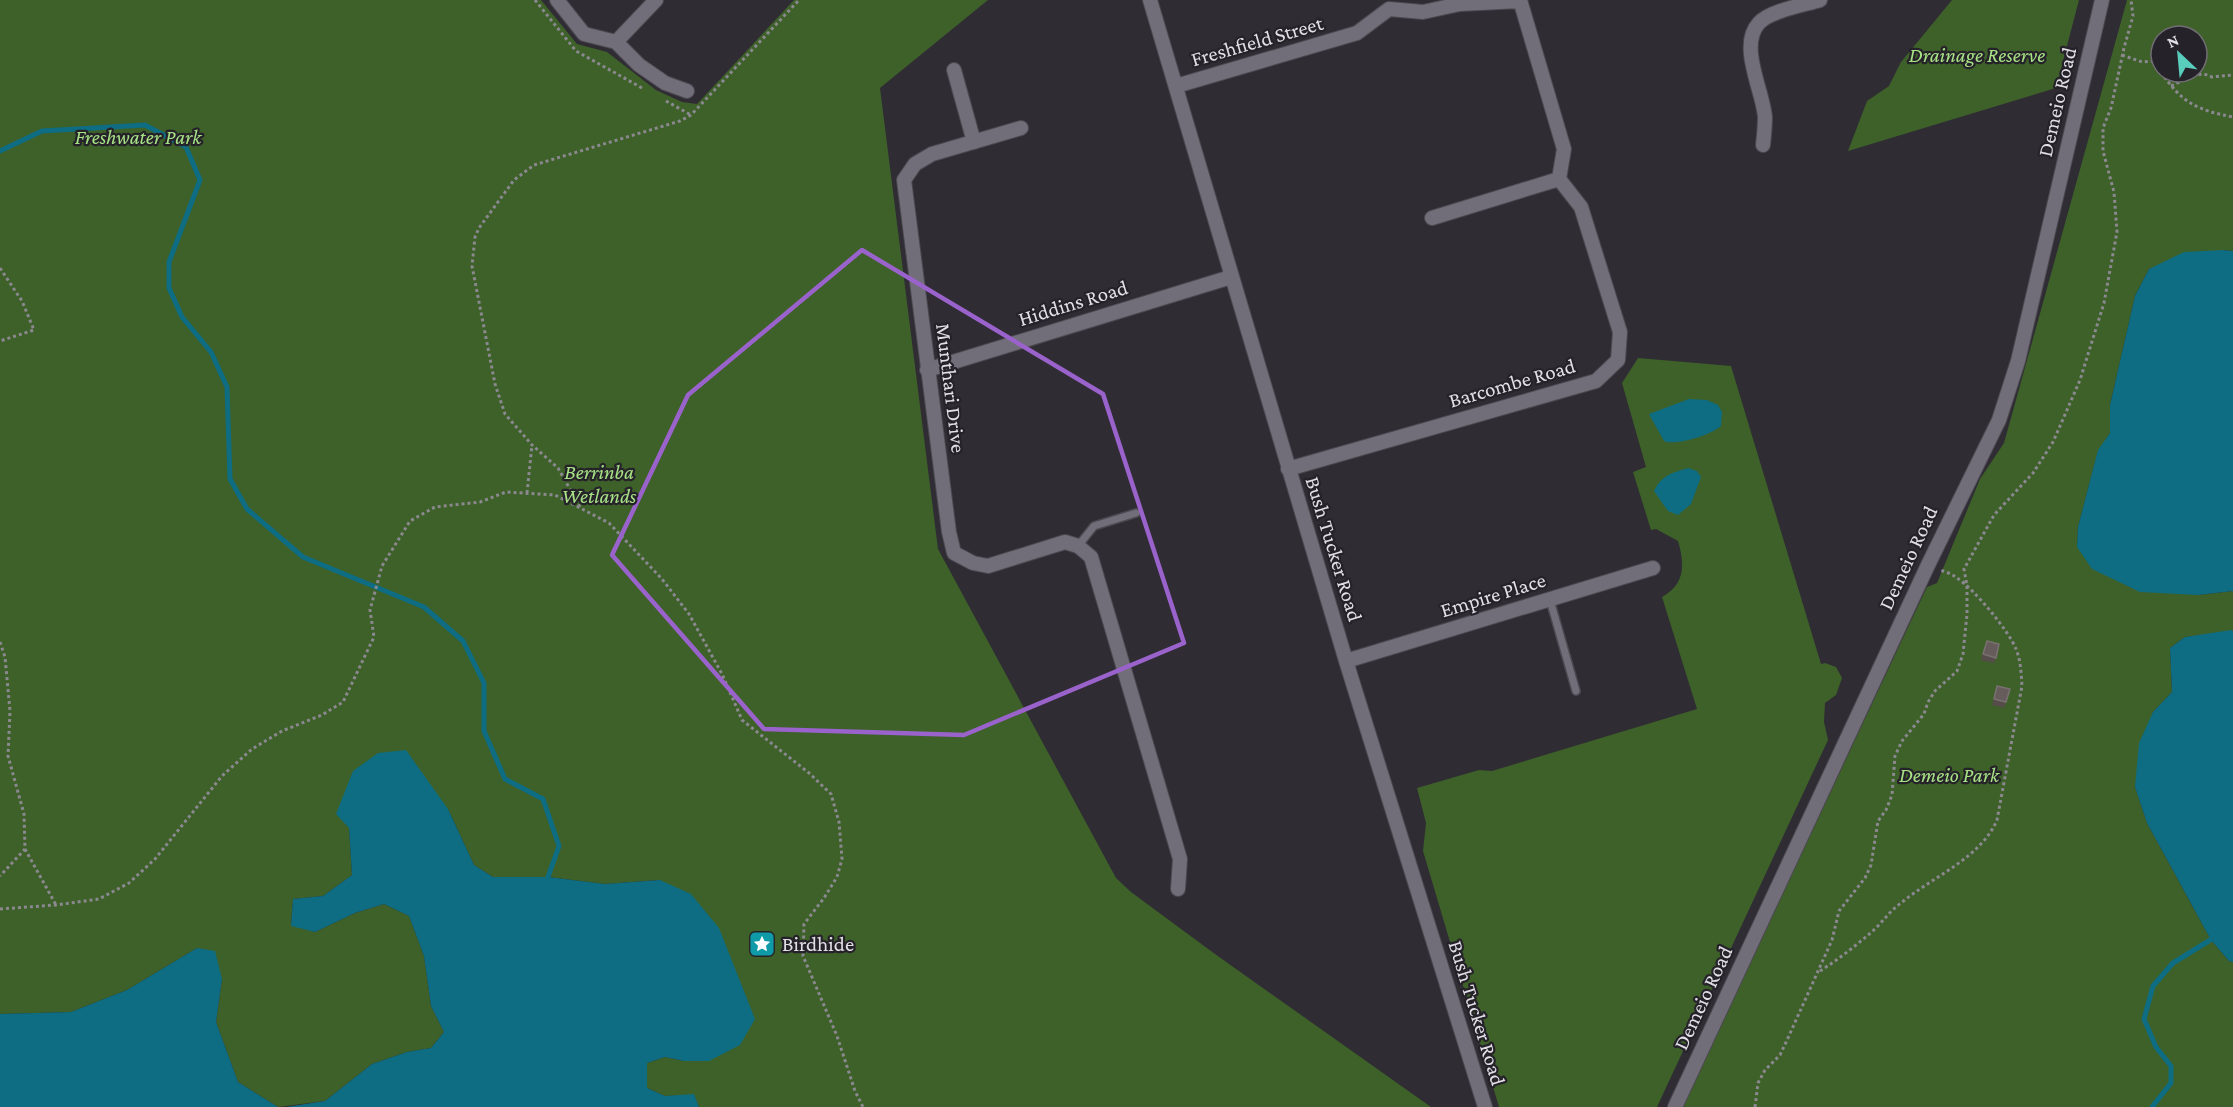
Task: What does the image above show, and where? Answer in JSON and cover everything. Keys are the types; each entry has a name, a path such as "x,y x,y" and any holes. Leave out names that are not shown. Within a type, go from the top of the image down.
{"street":[{"path":"556,0 584,34 616,42 639,64 665,82 687,91"},
{"path":"616,42 656,0"},
{"name":"Bush Tucker Road","path":"1150,0 1346,661 1485,1107"},
{"path":"1432,218 1559,179 1563,149 1520,0"},
{"name":"Freshfield Street","path":"1176,86 1357,33 1387,4 1423,12 1460,4 1520,0"},
{"path":"1763,145 1765,116 1750,37 1759,21 1776,13 1820,0"},
{"name":"Demeio Road","path":"1675,1107 1928,565 1999,420 2018,362 2102,0"},
{"path":"954,70 974,142"},
{"name":"Munthari Drive","path":"1021,128 932,154 915,164 904,180 949,532 954,553 973,563 988,566 1065,542 1078,546"},
{"name":"Barcombe Road","path":"1288,469 1596,381 1618,360 1620,332 1581,207 1559,179"},
{"name":"Hiddins Road","path":"927,370 1231,277"},
{"path":"1078,546 1091,557 1180,858 1178,889"},
{"name":"Empire Place","path":"1346,661 1653,568"}],"lane":[{"path":"1078,546 1094,526 1136,513"},
{"path":"1550,600 1576,691"}],"path":[{"path":"535,0 576,51 648,91"},
{"path":"581,509 558,468 532,445 505,414 495,384 472,266 475,237 514,180 534,165 680,121 691,115 799,0"},
{"path":"1755,1107 1758,1083 1765,1070 1780,1055 1819,972 1832,940 1839,911 1872,866 1878,821 1886,810 1892,795 1895,756 1902,741 1924,714 1935,691 1957,671 1964,644 1967,614 1967,586 1964,569 1994,515 2033,472 2053,442 2080,380 2104,303 2117,232 2114,192 2103,152 2103,128 2111,108 2133,16 2131,0"},
{"path":"2122,55 2149,62"},
{"path":"2232,75 2212,77 2204,74 2194,75 2171,86 2187,102 2201,110 2233,117"},
{"path":"658,96 691,115"},
{"path":"0,268 22,301 34,330 0,341"},
{"path":"527,493 532,445"},
{"path":"0,909 99,899 129,882 155,859 222,776 252,749 282,731 322,715 343,702 374,637 370,610 382,566 410,521 435,507 480,502 506,492 555,495 609,523 662,579 689,614 722,674 742,720 809,773 831,794 839,822 842,860 837,877 804,924 803,956 834,1027 862,1107"},
{"path":"1819,972 1836,961 1875,928 1901,902 1978,848 1992,833 1997,820 2022,686 2017,650 2009,634 1967,586 1956,577 1928,565"},
{"path":"0,642 4,657 10,711 8,756 24,814 26,849 56,905"},
{"path":"0,876 26,849"}],"highlighted area":[{"path":"862,250 1103,394 1184,643 964,735 764,729 612,555 688,395"}],"green space":[{"name":"Berrinba Wetlands","path":"0,0 541,0 577,44 607,52 656,90 682,102 697,104 794,0 988,0 880,88 938,549 1116,878 1131,892 1215,954 1431,1107 699,1107 694,1095 665,1096 647,1088 647,1063 665,1057 684,1061 660,880 605,884 548,877 493,877 474,865 448,809 349,828 352,875 323,896 293,899 291,925 315,932 355,913 384,904 409,916 424,956 431,1006 444,1032 431,1048 407,1052 372,1064 325,1101 278,1107 238,1082 216,1022 222,979 197,948 127,990 71,1012 0,1014"},
{"name":"Drainage Reserve","path":"1952,0 2079,0 2056,88 1848,151 1867,101 1889,86 1901,62"},
{"name":"Demeio Park","path":"2127,0 2233,0 2233,251 2223,250 2149,269 2135,296 2110,405 2110,433 2098,451 2078,527 2077,547 2198,595 2233,591 2233,631 2185,637 2170,648 2172,692 2153,712 2135,787 2147,823 2211,940 2229,961 2233,962 2233,1107 1682,1107 1927,587 1937,583 1980,479 2004,443"},
{"path":"1638,358 1731,366 1821,664 1836,667 1842,678 1836,695 1825,703 1824,722 1828,740 1657,1107 1499,1107 1423,851 1426,823 1417,788 1479,770 1492,771 1697,709 1662,597 1675,586 1681,573 1682,558 1678,541 1656,529 1651,530 1633,472 1646,467 1622,383"}],"water":[{"path":"2233,251 2233,591 2198,595 2140,592 2092,569 2077,547 2078,527 2098,450 2110,433 2110,405 2135,296 2149,269 2184,252"},
{"path":"1689,399 1707,400 1718,405 1722,412 1721,426 1693,439 1677,442 1664,441 1649,414"},
{"path":"1688,468 1697,471 1701,477 1691,504 1678,515 1668,511 1654,491 1664,478"},
{"path":"2233,631 2233,962 2229,961 2211,940 2147,823 2135,787 2139,743 2153,712 2172,692 2170,648 2185,637"},
{"path":"406,750 448,809 474,865 493,877 548,877 605,884 660,880 691,894 719,928 755,1019 740,1045 709,1061 684,1061 665,1057 647,1063 647,1088 665,1096 694,1094 699,1107 286,1107 325,1101 372,1064 407,1052 431,1048 444,1032 431,1006 424,956 409,916 384,904 355,913 315,932 291,926 293,899 323,896 352,875 349,828 336,814 353,771 378,753"},
{"path":"197,948 215,951 222,979 216,1022 238,1082 278,1107 0,1107 0,1014 71,1012 127,990"}],"building":[{"path":"1987,641 1999,644 1996,658 1983,654"},
{"path":"1997,686 2010,689 2006,702 1994,699"}],"waterway":[{"path":"0,151 42,131 145,125 186,147 200,180 169,262 169,288 182,317 211,352 227,387 230,479 247,509 303,557 424,607 463,641 484,683 484,731 505,779 543,799 559,846 548,877"},
{"path":"2152,1107 2171,1083 2171,1066 2156,1047 2144,1019 2153,986 2173,963 2215,937"}],"place":[{"name":"Birdhide","path":"762,944"}],"park label":[{"name":"Freshwater Park","path":"138,137"}]}
